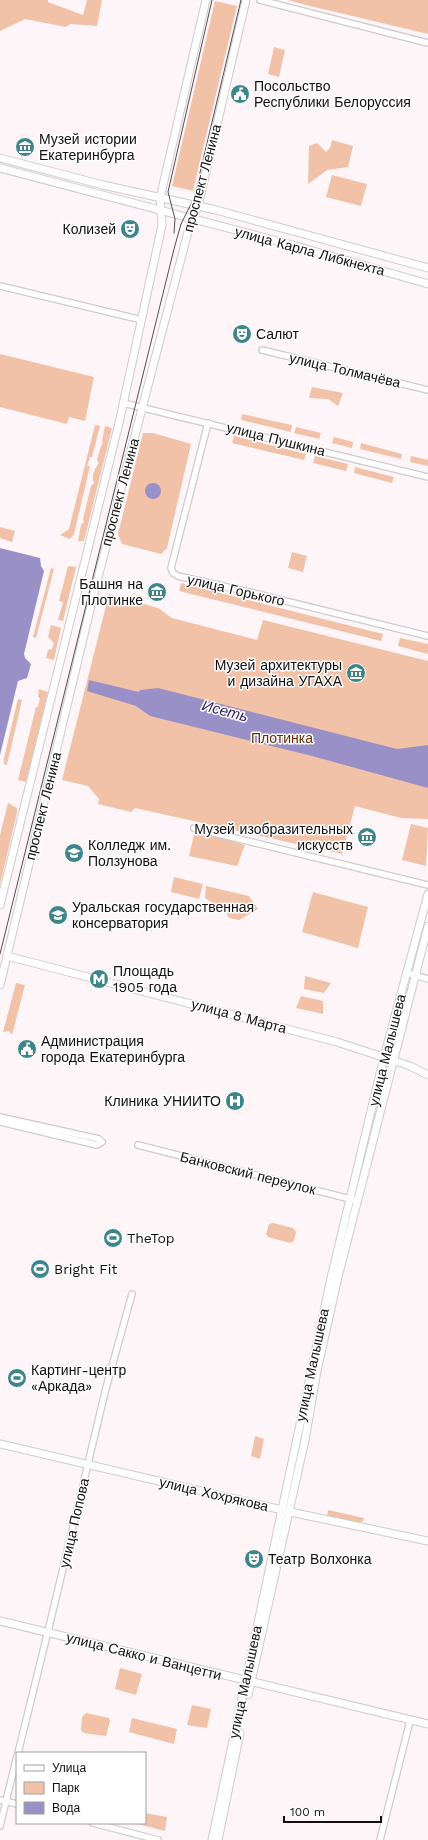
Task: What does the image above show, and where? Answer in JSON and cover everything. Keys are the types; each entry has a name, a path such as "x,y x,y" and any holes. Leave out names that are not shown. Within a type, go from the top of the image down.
{"main road":[{"name":"проспект Ленина","path":"0,905 58,663 123,404 162,225 160,198 206,0"},
{"name":"проспект Ленина","path":"0,985 3,956 142,408 192,219 198,206 246,0"},
{"path":"0,158 160,198"},
{"path":"0,168 161,211"},
{"name":"улица Карла Либкнехта","path":"160,198 198,206 428,268"},
{"name":"улица Карла Либкнехта","path":"161,211 428,284"},
{"name":"улица Малышева","path":"285,1511 329,1285 384,1057 428,894"},
{"name":"улица Малышева","path":"212,1840 338,1277 428,926"},
{"name":"улица 8 Марта","path":"3,956 337,1042 384,1057 428,1075"},
{"name":"улица Хохрякова","path":"0,1444 285,1511 428,1541"},
{"name":"улица Сакко и Ванцетти","path":"0,1621 410,1721 428,1724"},
{"name":"улица Малышева","path":"218,1840 248,1682"}],"street":[{"path":"260,0 428,43"},
{"path":"0,286 142,320"},
{"name":"улица Толмачёва","path":"262,350 428,390"},
{"name":"улица Пушкина","path":"123,404 208,423 428,477"},
{"name":"улица Горького","path":"208,423 171,568 173,573 178,576 428,636"},
{"path":"194,828 428,885"},
{"path":"407,973 428,979"},
{"path":"0,1117 99,1139 102,1142 97,1145 0,1122"},
{"name":"Банковский переулок","path":"138,1145 358,1201"},
{"name":"улица Попова","path":"18,1752 48,1632 109,1373 132,1294"},
{"path":"380,1840 410,1721"},
{"name":"улица Попова","path":"0,1826 3,1801 16,1757"},
{"path":"3,1801 16,1804"},
{"path":"97,1824 158,1840"}],"green space":[{"path":"0,0 48,0 48,2 83,15 87,0 102,0 97,26 70,24 66,27 25,19 0,31"},
{"path":"288,0 428,0 428,34 306,5"},
{"path":"215,1 237,6 193,191 172,186"},
{"path":"274,47 285,50 279,77 268,74"},
{"path":"332,140 353,146 348,167 327,170 308,184 309,146 317,143 326,152 330,148"},
{"path":"332,175 367,184 361,206 326,197"},
{"path":"0,354 94,377 85,421 69,417 67,424 0,407"},
{"path":"312,387 343,393 338,406 328,399 309,398"},
{"path":"242,414 292,425 291,432 241,420"},
{"path":"95,425 100,426 92,457 90,457 87,466 90,466 74,534 70,539 60,535 69,529"},
{"path":"105,426 112,428 84,541 78,541 81,525 84,522 83,519 91,486 94,483 94,472 99,463 97,460 103,443 102,441"},
{"path":"296,427 321,433 319,439 294,433"},
{"path":"143,433 153,433 191,444 167,548 161,554 122,544 118,534"},
{"path":"234,436 306,454 304,460 232,443"},
{"path":"334,437 353,442 352,448 332,443"},
{"path":"361,443 402,454 401,459 360,449"},
{"path":"315,456 348,464 346,471 313,463"},
{"path":"411,456 428,460 428,466 410,462"},
{"path":"355,467 394,477 392,483 354,473"},
{"path":"0,527 15,531 12,542 0,538"},
{"path":"292,552 307,556 303,572 288,568"},
{"path":"68,566 76,567 63,621 58,620 63,602 59,601"},
{"path":"51,568 54,569 36,638 33,637"},
{"path":"181,583 383,634 381,641 179,591"},
{"name":"Плотинка","path":"109,594 158,608 172,618 257,640 263,620 428,661 428,819 401,818 355,806 342,854 135,808 131,812 98,804 99,799 88,786 62,780"},
{"path":"51,625 61,628 54,660 46,658 48,650 52,649 54,643 48,637"},
{"path":"400,638 428,644 428,654 398,646"},
{"path":"39,689 48,692 26,782 18,780 36,707 38,707 40,698 38,697"},
{"path":"18,699 22,700 7,765 4,764 4,758"},
{"path":"8,803 17,808 17,813 0,884 0,835"},
{"path":"411,824 428,828 426,866 402,860"},
{"path":"195,830 245,845 237,866 189,856"},
{"path":"174,877 203,884 199,899 171,892"},
{"path":"206,886 249,896 258,909 239,920 229,918 225,911 205,898"},
{"path":"313,892 368,907 358,948 302,932"},
{"path":"305,976 331,983 324,993 304,989"},
{"path":"16,983 25,985 12,1035 9,1031 3,1032"},
{"path":"301,996 323,1001 323,1014 296,1008"},
{"path":"273,1223 293,1228 296,1232 294,1241 290,1243 268,1237 266,1234 269,1224"},
{"path":"255,1436 264,1439 260,1459 251,1456"},
{"path":"328,1510 364,1518 360,1523 327,1516"},
{"path":"120,1668 142,1674 136,1695 115,1689"},
{"path":"192,1705 211,1709 207,1728 187,1725"},
{"path":"86,1713 109,1718 110,1721 106,1736 84,1733 81,1731 82,1717"},
{"path":"132,1718 177,1729 174,1744 129,1732"},
{"path":"146,1813 167,1817 165,1831 138,1824 146,1824"}],"water":[{"path":"153,483 159,485 161,491 159,497 153,499 147,497 145,491 147,485"},
{"path":"0,548 40,558 41,566 44,571 24,654 25,658 31,664 27,678 18,681 0,755"},
{"name":"Исеть","path":"89,680 139,692 140,690 158,688 397,749 428,745 428,788 312,756 150,716 136,706 87,691"}],"tram line":[{"path":"174,233 175,219 168,192 212,0"},
{"path":"0,954 174,249 181,224 194,198 241,0"}],"place":[{"name":"Посольство Республики Белоруссия","path":"240,94"},
{"name":"Музей истории Екатеринбурга","path":"25,147"},
{"name":"Колизей","path":"130,229"},
{"name":"Салют","path":"242,334"},
{"name":"Башня на Плотинке","path":"157,592"},
{"name":"Музей архитектуры и дизайна УГАХА","path":"356,673"},
{"name":"Музей изобразительных искусств","path":"367,837"},
{"name":"Колледж им. Ползунова","path":"74,853"},
{"name":"Уральская государственная консерватория","path":"58,915"},
{"name":"Площадь 1905 года","path":"99,979"},
{"name":"Администрация города Екатеринбурга","path":"27,1049"},
{"name":"Клиника УНИИТО","path":"235,1101"},
{"name":"TheTop","path":"113,1238"},
{"name":"Bright Fit","path":"40,1269"},
{"name":"Картинг-центр «Аркада»","path":"17,1378"},
{"name":"Театр Волхонка","path":"254,1559"}]}
